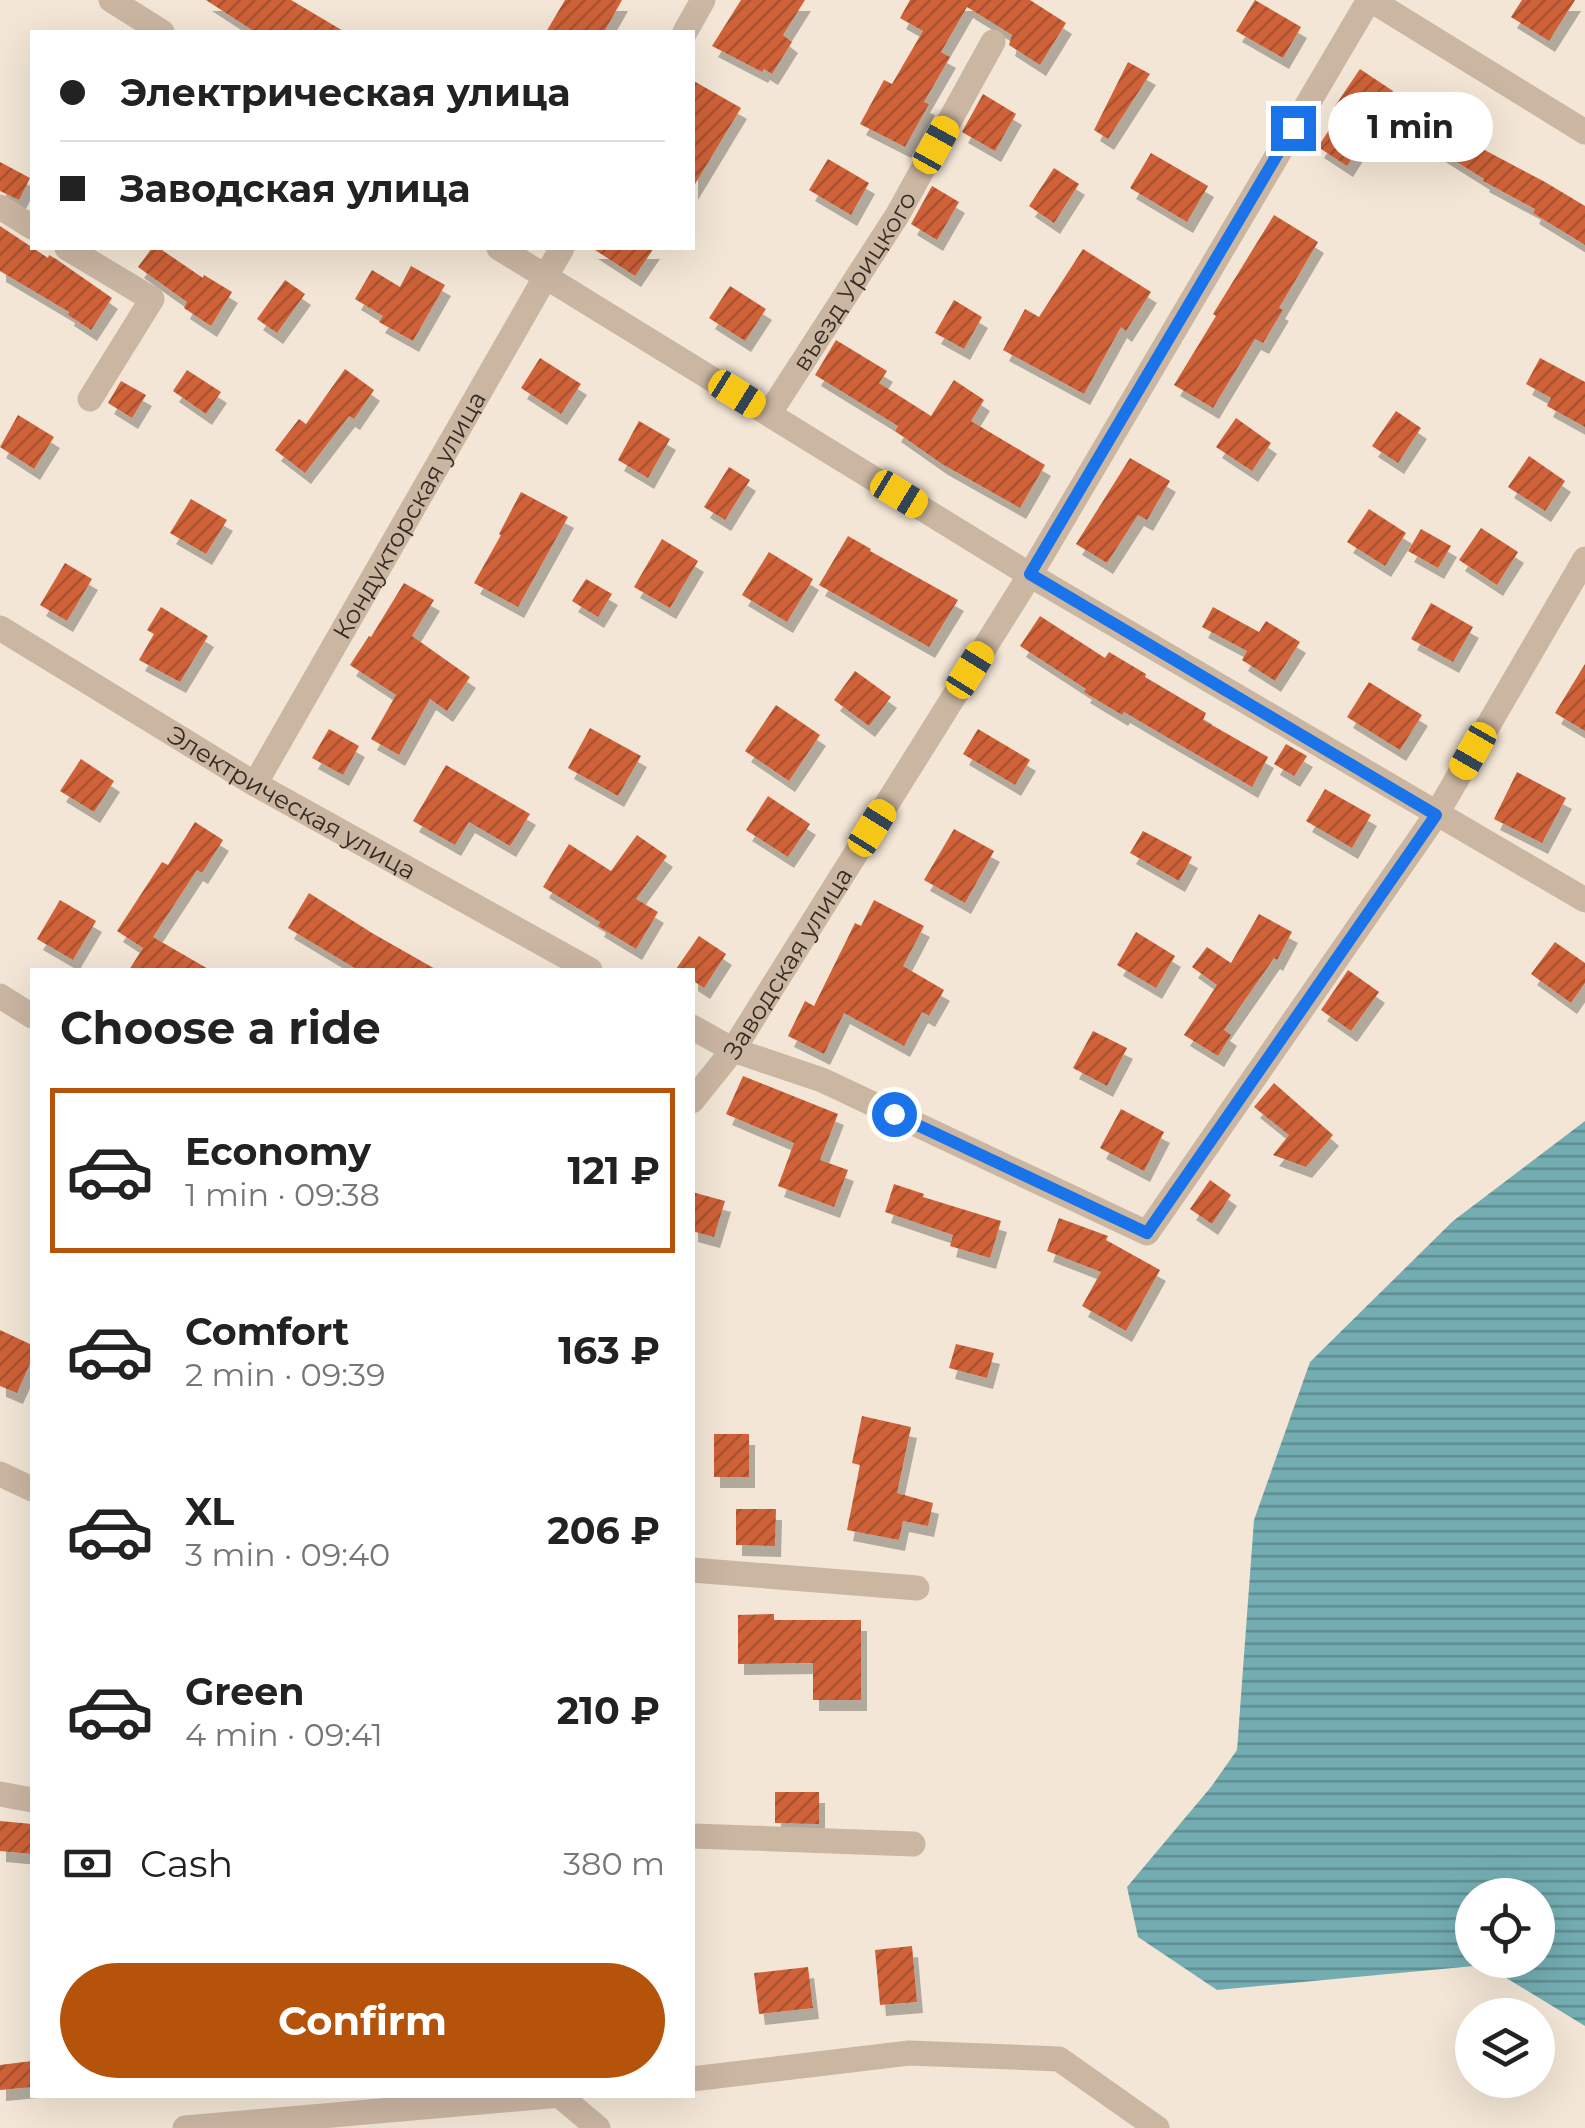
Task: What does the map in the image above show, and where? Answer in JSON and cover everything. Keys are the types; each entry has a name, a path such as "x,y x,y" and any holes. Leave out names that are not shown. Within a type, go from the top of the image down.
{"street":[{"path":"111,0 159,30"},
{"path":"686,30 703,0"},
{"path":"1370,0 1585,132"},
{"name":"Заводская улица","path":"695,1097 733,1050 1030,574 1370,0"},
{"name":"въезд Урицкого","path":"769,414 898,214 993,42"},
{"path":"0,207 30,226"},
{"path":"70,250 152,299 90,400"},
{"path":"502,250 1030,574 1585,900"},
{"name":"Кондукторская улица","path":"255,784 561,250"},
{"path":"695,1029 733,1050 822,1080 1147,1233 1436,815 1585,559"},
{"name":"Электрическая улица","path":"0,628 255,784 586,968"},
{"path":"0,996 30,1015"},
{"path":"0,1474 30,1488"},
{"path":"695,1570 918,1588"},
{"path":"0,1794 30,1800"},
{"path":"695,1836 913,1844"},
{"path":"695,2079 909,2053 1058,2060 1157,2128"},
{"path":"185,2128 348,2104 489,2098"},
{"path":"563,2098 598,2128"}],"water":[{"path":"1585,1121 1585,2026 1555,2008 1555,1998 1539,1998 1506,1978 1555,1978 1555,1878 1455,1878 1455,1968 1217,1990 1138,1937 1127,1887 1237,1750 1254,1520 1310,1362 1453,1221"}],"building":[{"path":"206,0 291,0 342,30 252,30"},
{"path":"565,0 622,0 605,30 547,30"},
{"path":"741,0 805,0 783,35 792,42 772,74 712,46"},
{"path":"910,0 1030,0 1066,23 1040,65 1009,45 1012,35 967,7 941,52 950,57 924,102 929,104 905,147 860,124 884,80 892,84 923,31 900,18"},
{"path":"1255,0 1301,27 1283,58 1236,31"},
{"path":"1522,0 1575,0 1549,41 1511,17"},
{"path":"1128,62 1150,74 1108,139 1094,130"},
{"path":"1360,69 1393,91 1347,166 1318,147 1342,110 1335,106"},
{"path":"695,82 741,108 695,184"},
{"path":"983,94 1016,114 995,151 962,132"},
{"path":"1408,109 1438,125 1441,121 1464,135 1462,138 1585,206 1585,245 1533,213 1535,209 1483,181 1398,125"},
{"path":"1151,153 1208,186 1187,222 1130,188"},
{"path":"828,159 869,183 851,215 809,190"},
{"path":"0,162 30,178 19,200 0,191"},
{"path":"1054,168 1079,184 1054,223 1029,206"},
{"path":"932,186 959,202 937,240 911,224"},
{"path":"1274,215 1318,242 1263,343 1255,339 1213,408 1174,385"},
{"path":"0,226 30,246 30,250 56,259 112,298 91,330 69,312 0,271"},
{"path":"1083,249 1151,292 1126,331 1121,327 1084,394 1003,350 1025,309 1039,317"},
{"path":"151,250 162,250 232,292 211,326 184,308 187,302 138,267"},
{"path":"595,250 653,250 635,276"},
{"path":"411,266 445,285 413,341 379,322 383,316 355,299 372,270 400,287"},
{"path":"285,280 305,294 277,333 257,319"},
{"path":"730,286 766,309 745,341 709,318"},
{"path":"954,300 982,317 964,349 935,333"},
{"path":"836,340 887,371 879,383 931,416 954,380 984,400 971,421 1045,465 1020,508 942,464 895,431 898,426 815,375"},
{"path":"540,358 581,384 561,414 521,388"},
{"path":"1540,358 1585,382 1585,427 1547,406 1551,398 1526,384"},
{"path":"345,369 374,390 354,419 349,416 305,473 275,450 299,419 306,424"},
{"path":"187,370 221,392 206,414 173,391"},
{"path":"121,381 146,395 132,418 108,403"},
{"path":"1396,411 1421,428 1398,463 1372,446"},
{"path":"18,415 54,437 34,469 0,447"},
{"path":"1236,418 1271,443 1252,471 1216,447"},
{"path":"639,421 670,439 648,478 618,460"},
{"path":"1529,456 1565,481 1545,511 1508,487"},
{"path":"1130,458 1170,481 1147,520 1138,515 1107,563 1076,544"},
{"path":"729,467 750,480 725,520 704,507"},
{"path":"521,492 568,517 518,607 474,583"},
{"path":"191,499 227,520 206,554 170,533"},
{"path":"1369,509 1406,533 1385,566 1347,542"},
{"path":"1481,528 1518,552 1497,585 1459,560"},
{"path":"1421,529 1451,546 1438,568 1408,551"},
{"path":"848,536 958,600 929,647 819,585"},
{"path":"662,539 698,561 670,608 634,587"},
{"path":"769,552 813,579 787,622 742,595"},
{"path":"65,563 92,579 67,621 40,605"},
{"path":"586,579 612,594 598,617 572,601"},
{"path":"404,583 434,600 412,636 470,677 447,711 430,699 399,755 371,739 396,695 350,665"},
{"path":"1431,603 1473,627 1453,662 1411,639"},
{"path":"161,607 208,636 180,682 139,660 154,634 147,630"},
{"path":"1213,607 1259,632 1266,621 1300,642 1275,681 1242,660 1247,651 1202,627"},
{"path":"1040,616 1105,658 1109,652 1146,674 1145,677 1206,713 1203,720 1268,757 1252,787 1084,692 1086,689 1020,646"},
{"path":"1585,664 1585,731 1555,713"},
{"path":"855,671 891,697 869,726 834,700"},
{"path":"1369,682 1422,715 1400,750 1347,717"},
{"path":"776,705 820,735 789,781 745,751"},
{"path":"590,728 641,756 618,796 568,768"},
{"path":"329,729 359,746 343,775 312,758"},
{"path":"978,729 1030,760 1015,785 963,754"},
{"path":"1286,744 1307,756 1294,776 1274,764"},
{"path":"81,759 114,781 94,812 60,791"},
{"path":"446,765 530,814 510,846 469,822 455,845 413,821"},
{"path":"1517,772 1566,798 1542,843 1494,819"},
{"path":"1325,789 1371,815 1352,848 1306,821"},
{"path":"768,796 810,824 788,857 746,830"},
{"path":"195,822 223,840 202,873 197,870 153,937 207,968 130,968 143,948 117,931 162,862 168,865"},
{"path":"954,829 994,851 965,903 924,880"},
{"path":"1143,831 1192,857 1179,881 1130,853"},
{"path":"637,835 667,856 636,899 658,912 636,949 543,887 569,844 611,871"},
{"path":"309,893 433,968 355,968 288,928"},
{"path":"60,900 96,921 73,960 37,939"},
{"path":"874,900 924,926 903,966 944,990 929,1016 922,1012 904,1046 844,1013 824,1054 788,1036 805,1001 814,1006 855,923 861,926"},
{"path":"1259,914 1292,932 1277,960 1274,958 1224,1030 1231,1035 1218,1056 1184,1035 1217,985 1192,967 1207,947 1231,963"},
{"path":"1136,932 1175,956 1156,988 1117,965"},
{"path":"699,936 726,954 704,988 695,982 695,968 677,968"},
{"path":"1555,942 1585,963 1585,983 1571,1003 1531,974"},
{"path":"1348,970 1379,992 1351,1031 1321,1010"},
{"path":"1093,1031 1127,1048 1107,1086 1073,1068"},
{"path":"743,1076 838,1114 820,1160 848,1170 834,1207 778,1186 794,1143 726,1114"},
{"path":"1274,1083 1333,1135 1306,1167 1273,1155 1289,1135 1254,1107"},
{"path":"1121,1109 1164,1132 1144,1171 1100,1148"},
{"path":"1210,1180 1231,1195 1212,1224 1190,1209"},
{"path":"894,1184 1001,1221 990,1258 950,1246 953,1235 885,1212"},
{"path":"695,1193 725,1201 714,1237 695,1232"},
{"path":"1059,1218 1108,1236 1106,1240 1160,1270 1126,1331 1082,1306 1101,1272 1047,1251"},
{"path":"0,1330 30,1344 30,1364 17,1393 0,1386"},
{"path":"956,1344 994,1353 987,1378 949,1368"},
{"path":"862,1416 911,1427 897,1493 933,1503 928,1526 903,1521 899,1540 847,1530 860,1465 852,1463"},
{"path":"714,1434 749,1434 749,1477 714,1477"},
{"path":"736,1509 776,1509 775,1546 736,1545"},
{"path":"774,1614 774,1620 861,1620 861,1700 813,1700 813,1663 738,1664 738,1615"},
{"path":"775,1792 819,1792 819,1824 775,1823"},
{"path":"0,1821 30,1824 30,1854 0,1851"},
{"path":"912,1946 917,2002 880,2005 875,1950"},
{"path":"808,1967 813,2008 759,2014 754,1973"},
{"path":"30,2061 30,2087 0,2090 0,2065"}],"route":[{"path":"894,1114 1147,1233 1436,815 1030,574 1293,128"}]}
